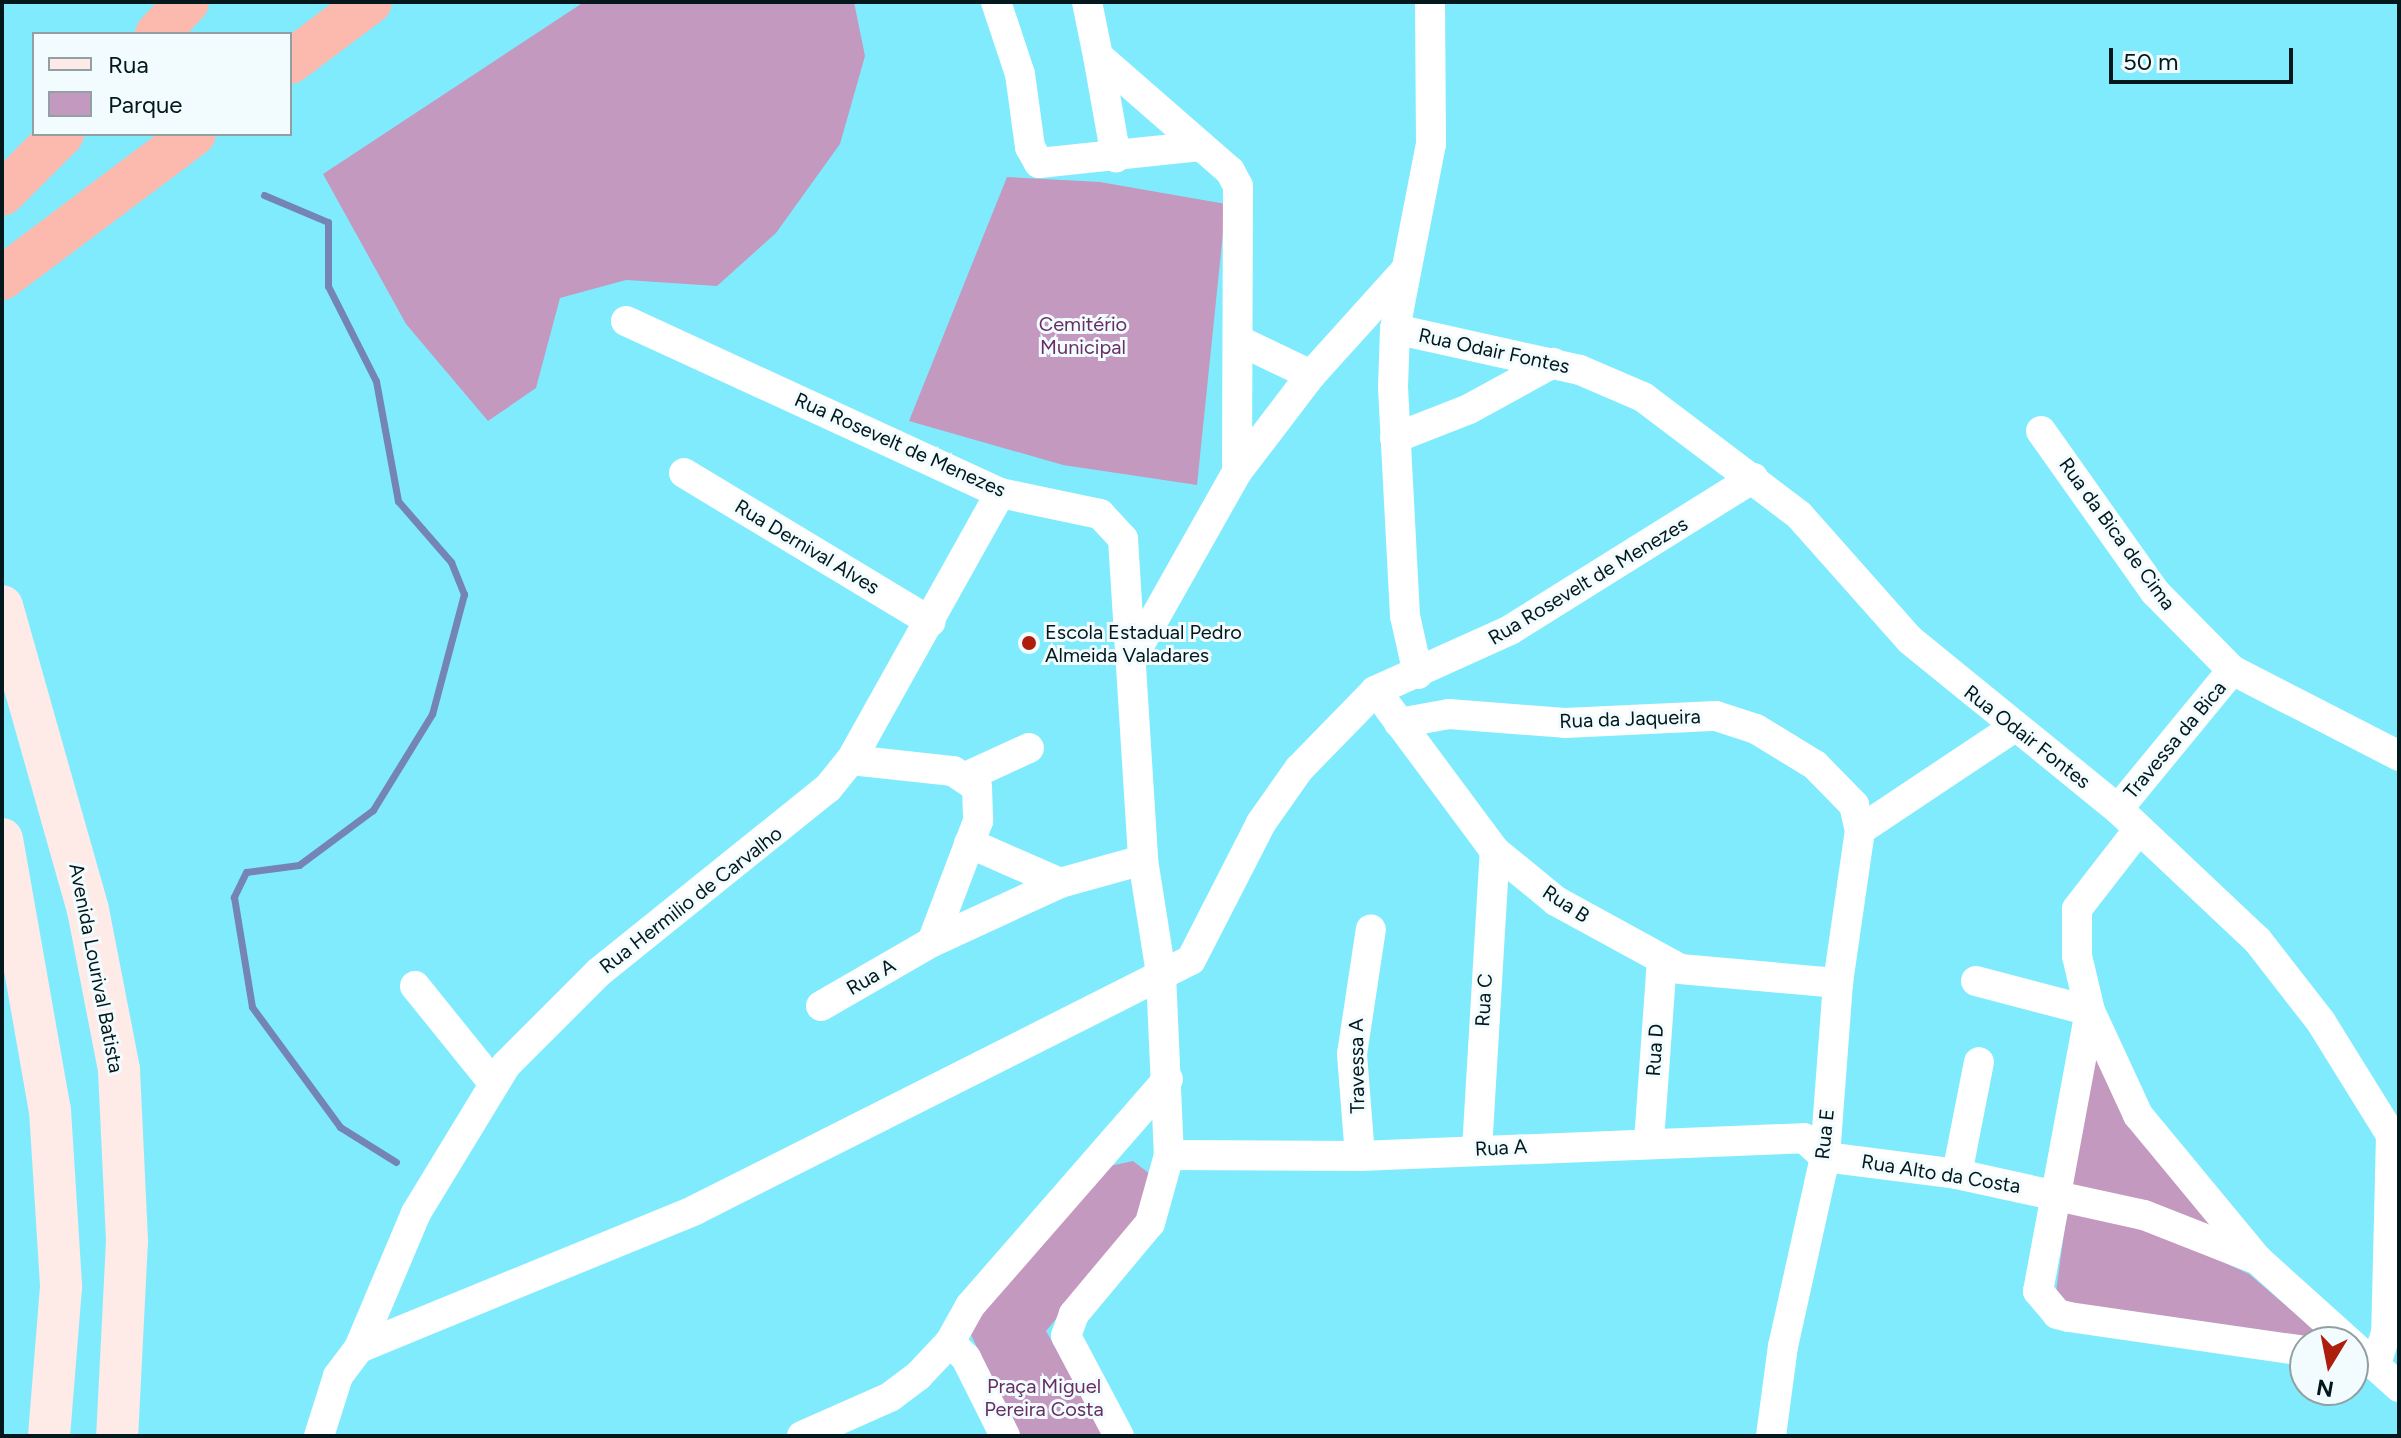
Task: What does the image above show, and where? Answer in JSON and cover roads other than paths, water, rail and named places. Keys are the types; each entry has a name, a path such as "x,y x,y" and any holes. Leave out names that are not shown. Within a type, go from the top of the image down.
{"highway":[{"path":"159,32 187,2"},
{"path":"292,60 370,2"},
{"path":"2,194 60,136"},
{"path":"2,278 191,136"}],"main road":[{"name":"Avenida Lourival Batista","path":"2,606 13,680 88,910 119,1070 127,1241 117,1436"},
{"path":"2,839 50,1110 61,1287 49,1436"}],"street":[{"path":"996,2 1020,74 1034,158 1059,165 1200,146"},
{"path":"1087,2 1116,157"},
{"path":"1418,674 1405,616 1395,438 1395,329 1431,144 1430,2"},
{"path":"1098,56 1200,146 1238,186 1237,472"},
{"path":"1130,662 1237,472 1311,375 1405,271"},
{"name":"Rua Rosevelt de Menezes","path":"626,321 1000,493 1100,514 1114,525 1127,557 1130,662 1143,860 1161,974 1168,1079"},
{"name":"Rua Odair Fontes","path":"1395,329 1553,363 1614,380 1643,397 1799,515 1910,640 2013,728 2128,819 2258,941 2385,1116 2393,1152 2386,1333 2369,1355"},
{"path":"1238,340 1311,375"},
{"path":"1395,438 1469,409 1553,363"},
{"name":"Rua da Bica de Cima","path":"2041,431 2155,592 2232,670 2398,752"},
{"name":"Rua Dernival Alves","path":"684,473 931,622"},
{"name":"Rua Rosevelt de Menezes","path":"1161,974 1191,960 1269,812 1299,769 1375,691 1510,630 1753,478"},
{"name":"Rua Hermilio de Carvalho","path":"319,1436 338,1376 359,1348 416,1213 494,1084 599,972 796,818 851,760 931,622 1000,493"},
{"name":"Travessa da Bica","path":"2090,1011 2077,956 2077,909 2128,819 2232,670"},
{"name":"Rua B","path":"1375,691 1495,851 1556,901 1680,969 1838,983"},
{"name":"Rua da Jaqueira","path":"1399,723 1449,714 1565,723 1731,719 1815,765 1844,789 1860,830"},
{"path":"1860,830 2013,728"},
{"path":"851,760 968,776 1029,748"},
{"path":"932,942 969,843 980,801 968,776"},
{"name":"Rua E","path":"1771,1436 1783,1346 1825,1157 1838,983 1860,830"},
{"path":"969,843 1060,883"},
{"name":"Rua C","path":"1477,1150 1495,851"},
{"name":"Rua A","path":"821,1006 932,942 1060,883 1143,860"},
{"name":"Travessa A","path":"1360,1156 1352,1054 1371,929"},
{"name":"Rua D","path":"1649,1141 1662,959"},
{"path":"359,1348 695,1210 1161,974"},
{"path":"1976,981 2090,1011"},
{"path":"415,986 494,1084"},
{"path":"2090,1011 2057,1194 2037,1275 2038,1291 2057,1314 2289,1349"},
{"path":"2090,1011 2138,1115 2258,1260 2329,1326"},
{"path":"1957,1174 1979,1062"},
{"path":"1119,1436 1067,1344 1067,1326 1150,1223 1169,1155 1168,1079"},
{"path":"802,1436 890,1397 950,1342 970,1306 1168,1079"},
{"name":"Rua A","path":"1169,1155 1360,1156 1791,1135 1814,1142 1825,1157"},
{"name":"Rua Alto da Costa","path":"1825,1157 1957,1174 2057,1194 2144,1215 2258,1260"},
{"path":"950,1342 966,1358 1005,1436"},
{"path":"2369,1363 2399,1387"}],"waterway":[{"path":"264,195 328,222 328,286 376,381 398,501 451,562 464,594 432,714 373,810 299,865 246,872 234,897 252,1007 340,1127 396,1162"}],"place":[{"name":"Escola Estadual Pedro Almeida Valadares","path":"1029,643"}],"park label":[{"name":"Cemitério Municipal","path":"1083,336"},
{"name":"Praça Miguel Pereira Costa","path":"1044,1398"}]}
